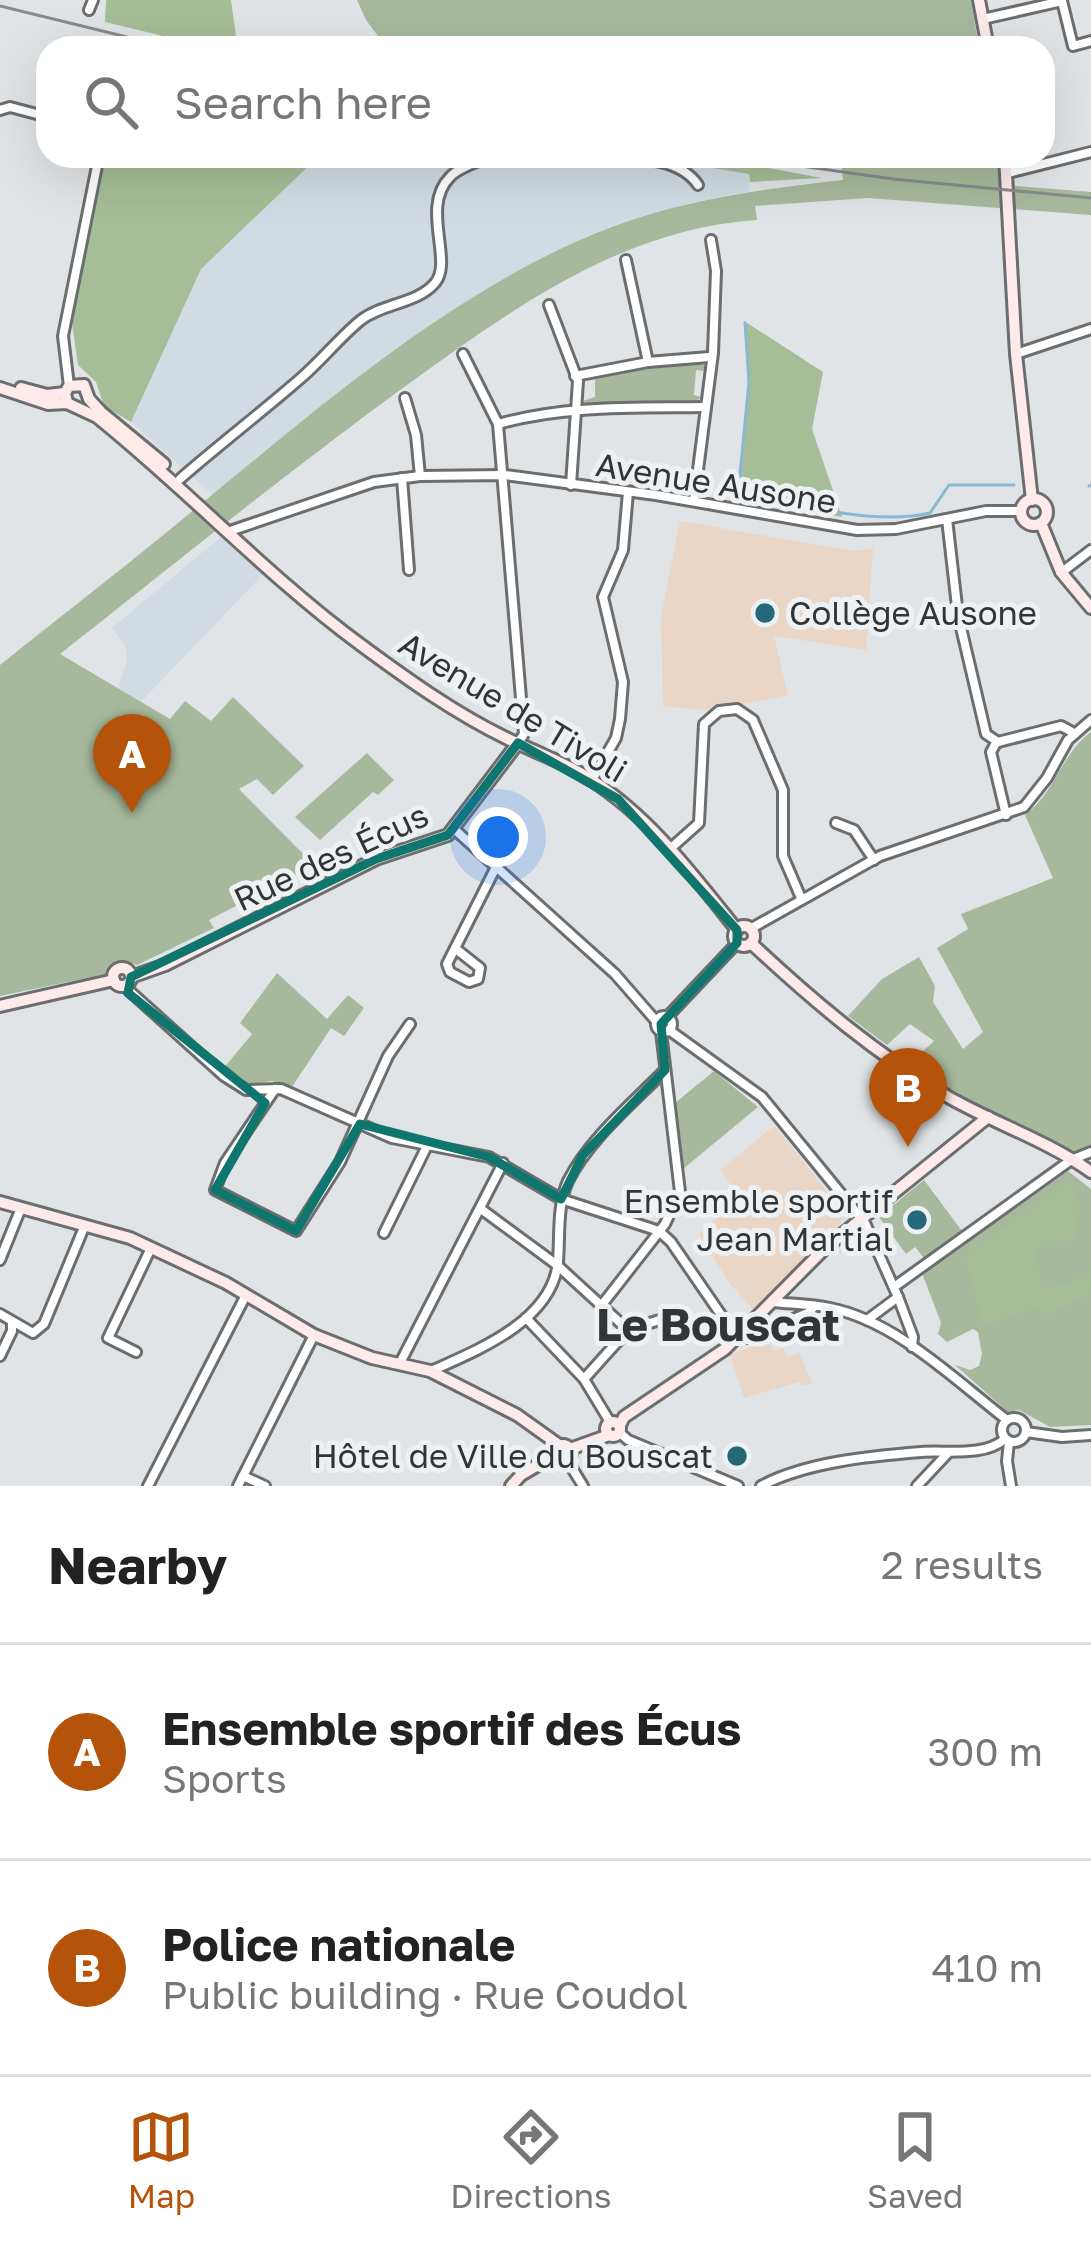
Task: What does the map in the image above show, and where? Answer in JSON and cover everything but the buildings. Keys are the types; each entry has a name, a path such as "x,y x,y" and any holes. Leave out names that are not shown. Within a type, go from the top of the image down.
{"street":[{"path":"979,0 986,36"},
{"path":"983,19 1062,0 1073,46 1091,41"},
{"path":"0,110 10,107 36,114"},
{"path":"1055,161 1091,152"},
{"path":"97,168 64,336 69,391 230,530"},
{"path":"176,480 303,376 369,314 417,296 438,280 442,271 436,226 444,185 465,168"},
{"path":"677,168 690,173 698,185"},
{"path":"1007,168 1013,190 1016,354 1032,500 1021,512 1027,523 1041,523"},
{"path":"1008,173 1028,168"},
{"path":"694,501 716,271 710,240"},
{"path":"626,260 648,362"},
{"path":"549,305 575,376 572,485"},
{"path":"1016,354 1091,329"},
{"path":"463,353 499,424 524,734 518,743"},
{"path":"575,376 648,362 710,357"},
{"path":"0,385 47,395 87,387 86,403"},
{"path":"405,398 416,435 420,476"},
{"path":"499,424 540,412 704,406"},
{"name":"Avenue Ausone","path":"230,530 374,482 420,476 505,476 694,501 857,530 896,529 986,511 1021,512"},
{"path":"402,478 409,570"},
{"name":"Avenue de Tivoli","path":"176,480 220,515 245,548 310,605 398,671 518,743 592,780 671,848 741,934"},
{"path":"592,780 616,738 620,719 623,682 603,596 623,550 628,492"},
{"path":"1032,500 1046,508 1041,523"},
{"path":"947,519 965,648 986,734 998,742"},
{"path":"1041,523 1060,572 1091,608"},
{"path":"1060,572 1091,550"},
{"path":"671,848 699,823 704,724 719,711 736,709 753,720 783,790 783,856 801,898"},
{"path":"662,1019 741,934 801,898 874,860 1006,815 1030,802 1074,733 1091,720"},
{"path":"1006,815 991,752 998,742 1061,727 1074,733"},
{"name":"Rue des Écus","path":"0,1006 123,981 362,866 437,840 454,829 518,743"},
{"path":"836,823 854,830 874,860"},
{"path":"454,829 662,1019 680,1192 659,1231 601,1306"},
{"path":"456,949 480,968 478,979 469,982 447,968 456,949 496,867"},
{"path":"741,934 754,934 751,943 844,1026 924,1082 1091,1172"},
{"path":"123,981 224,1076 246,1090 291,1092 427,1148 503,1163 561,1199 659,1231 737,1338"},
{"path":"274,1089 225,1163 214,1190 296,1231 340,1162 388,1056 410,1024"},
{"path":"665,1031 761,1097 861,1220 896,1292 912,1347"},
{"path":"430,1371 482,1349 526,1318 555,1282 561,1199 583,1155 665,1070"},
{"path":"511,1486 521,1475 615,1429 623,1418 737,1338 824,1249 988,1117"},
{"path":"384,1233 427,1148"},
{"path":"867,1320 896,1292 1071,1160 1091,1152"},
{"path":"400,1363 503,1163"},
{"path":"0,1202 85,1223 151,1248 314,1335 372,1358 430,1371 517,1415 563,1453 583,1486"},
{"path":"0,1260 21,1206"},
{"path":"481,1209 557,1265 628,1330"},
{"path":"0,1313 33,1333 44,1324 85,1223"},
{"path":"136,1352 108,1338 151,1248"},
{"path":"148,1486 246,1295"},
{"path":"771,1302 814,1306 867,1320 912,1347 1007,1420 1021,1420 1026,1432"},
{"path":"737,1338 808,1313 814,1306"},
{"path":"584,1379 628,1330 675,1315"},
{"path":"526,1318 584,1379 615,1429 628,1440 723,1485 738,1486"},
{"path":"0,1356 12,1331 11,1322"},
{"path":"238,1486 314,1335"},
{"path":"1007,1420 1002,1431 1011,1486"},
{"path":"1026,1432 1091,1435"},
{"path":"761,1486 832,1465 1020,1441 1026,1432"},
{"path":"917,1486 948,1453"},
{"path":"243,1475 265,1486"}],"highlighted area":[{"path":"518,743 618,799 737,930 737,943 661,1024 665,1070 583,1155 561,1199 489,1157 360,1124 296,1231 215,1190 265,1103 128,993 131,977 376,859 448,835"}],"shaded area":[{"path":"306,168 712,168 749,174 750,191 614,227 482,291 259,455 213,495 131,422 200,269"},
{"name":"Collège Ausone","path":"680,521 855,551 873,548 866,650 774,636 788,695 711,711 663,706 661,617"},
{"path":"223,535 264,573 141,702 118,688 126,648 112,628"},
{"path":"774,1126 842,1210 841,1224 754,1310 730,1284 699,1234 740,1197 720,1170"},
{"path":"768,1340 773,1351 783,1348 787,1357 799,1352 812,1383 744,1398 730,1355"}],"green space":[{"path":"106,0 231,0 236,36 163,36 105,22"},
{"path":"357,0 971,0 977,36 378,36"},
{"path":"104,168 306,168 201,269 131,422 104,406 96,382 78,365 72,323"},
{"path":"712,168 769,168 822,178 750,182 749,174"},
{"path":"842,168 1000,168 1001,178 1016,186 1091,192 1091,215 868,198 755,206 757,220 658,239 567,279 441,361 60,654 170,719 185,701 211,721 233,697 304,766 273,795 257,779 239,789 314,865 209,920 214,928 137,965 125,961 106,974 0,996 0,665 353,381 505,278 558,250 640,217 726,196 843,180"},
{"path":"744,321 823,372 812,429 842,517 738,500 748,381"},
{"path":"698,361 705,366 704,371 696,370 694,395 701,397 696,402 586,405 583,401 595,397 595,379 584,381 587,376"},
{"path":"1091,732 1091,1152 1071,1160 928,1084 932,1078 911,1062 934,1041 910,1024 887,1045 848,1016 882,979 919,957 935,986 933,1002 963,1049 983,1032 937,948 968,929 961,914 1053,878 1025,815"},
{"path":"367,753 394,780 378,795 373,792 320,840 295,817"},
{"path":"277,973 327,1019 348,995 364,1008 344,1036 331,1028 292,1087 272,1081 245,1085 223,1069 252,1034 240,1023"},
{"path":"714,1071 758,1107 683,1169 675,1103"},
{"path":"1068,1171 1091,1189 1091,1425 1050,1427 1019,1410 1008,1412 955,1365 970,1370 979,1366 978,1332 973,1329 947,1342 938,1334 941,1323 922,1273"},
{"name":"Ensemble sportif Jean Martial","path":"924,1180 962,1231 924,1258 915,1247 906,1254 879,1217"},
{"path":"1068,1181 1079,1198 1077,1240 1055,1241 1035,1250 1042,1287 1069,1284 1089,1270 1091,1245 1091,1293 1048,1315 1036,1309 982,1324 965,1256"}],"waterway":[{"path":"745,323 749,382 739,484 743,491 837,512 886,517 930,513 949,485 1014,485"}],"tram line":[{"path":"0,6 123,36"},
{"path":"816,168 1091,198"}],"place":[{"name":"Collège Ausone","path":"765,613"},
{"name":"Ensemble sportif des Écus","path":"132,813"},
{"name":"Police nationale","path":"908,1147"},
{"name":"Ensemble sportif Jean Martial","path":"917,1220"},
{"name":"Hôtel de Ville du Bouscat","path":"737,1456"}],"district":[{"name":"Le Bouscat","path":"718,1325"}]}
